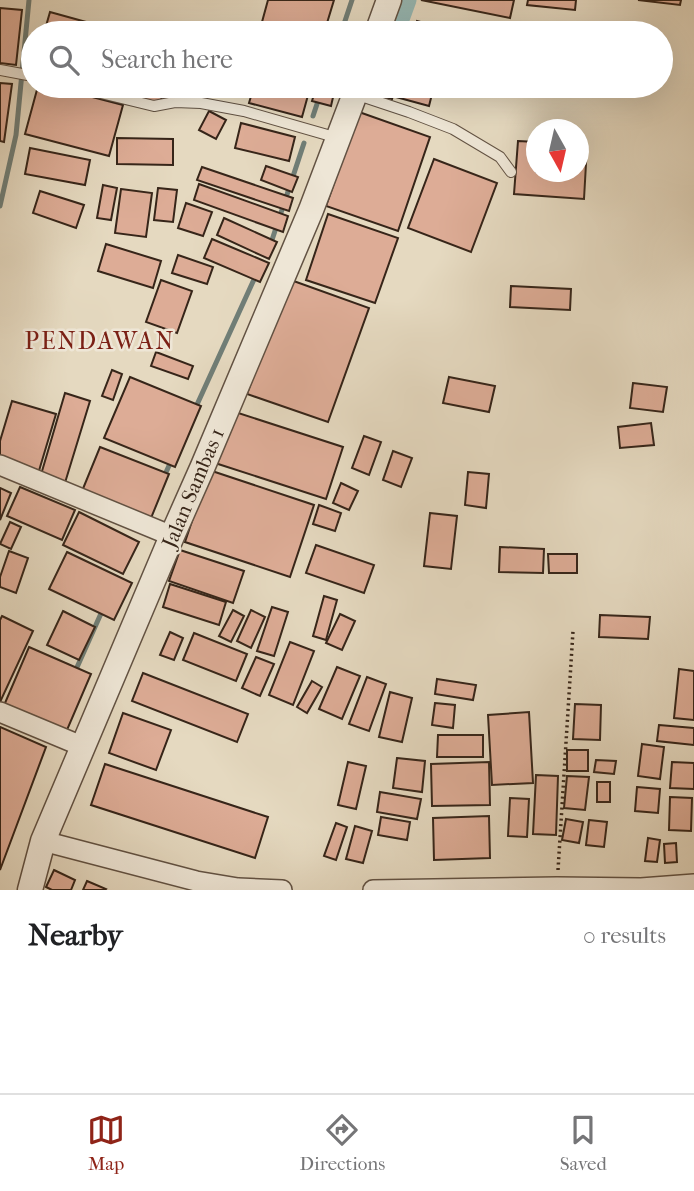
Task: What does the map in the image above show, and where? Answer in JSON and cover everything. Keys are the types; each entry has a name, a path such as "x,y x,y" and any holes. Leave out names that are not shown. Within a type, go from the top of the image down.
{"street":[{"path":"381,21 389,0"},
{"name":"Jalan Sambas 1","path":"30,890 43,841 311,210 353,98"},
{"path":"0,464 172,536"},
{"path":"0,712 84,747"},
{"path":"43,841 195,886 282,890"},
{"path":"373,890 557,887 641,889 694,884"}],"lane":[{"path":"121,98 154,106 175,102 201,103 244,111 339,138"},
{"path":"375,98 453,129 500,157 511,172"}],"path":[{"path":"557,887 573,631"}],"building":[{"path":"268,0 334,0 328,21 262,21"},
{"path":"421,0 514,0 510,18"},
{"path":"528,0 576,0 575,10 527,5"},
{"path":"638,0 681,0 680,5"},
{"path":"0,8 22,10 16,65 0,63"},
{"path":"50,12 83,21 47,21"},
{"path":"0,83 12,84 4,142 0,141"},
{"path":"35,98 96,98 123,105 109,156 25,134"},
{"path":"138,98 162,98 160,104"},
{"path":"250,98 307,98 302,117 249,103"},
{"path":"313,98 333,98 331,106 312,101"},
{"path":"400,98 431,98 429,106"},
{"path":"209,111 226,120 216,139 199,130"},
{"path":"359,112 430,137 398,231 326,206"},
{"path":"241,123 295,137 289,161 235,148"},
{"path":"117,138 173,139 173,165 117,164"},
{"path":"518,141 526,141 526,182 585,182 584,199 514,194"},
{"path":"30,148 90,160 85,185 25,174"},
{"path":"434,159 497,183 471,252 408,228"},
{"path":"266,166 298,177 292,192 261,180"},
{"path":"202,167 293,198 289,211 197,180"},
{"path":"199,184 288,216 283,232 194,200"},
{"path":"103,185 117,188 111,220 97,218"},
{"path":"158,188 177,190 173,222 154,220"},
{"path":"121,189 152,193 146,237 115,233"},
{"path":"40,191 84,205 76,228 33,213"},
{"path":"186,203 212,212 203,236 178,228"},
{"path":"328,214 398,238 375,303 306,280"},
{"path":"224,218 277,242 269,259 217,235"},
{"path":"212,239 269,263 260,282 204,258"},
{"path":"106,244 161,261 153,288 98,271"},
{"path":"178,255 213,267 207,284 172,273"},
{"path":"288,279 369,308 328,422 247,394"},
{"path":"161,280 192,291 177,333 146,322"},
{"path":"511,286 571,289 570,310 510,307"},
{"path":"156,352 193,366 188,379 151,366"},
{"path":"112,370 122,374 113,400 102,396"},
{"path":"130,377 201,406 175,467 104,438"},
{"path":"449,377 495,386 489,412 443,403"},
{"path":"633,383 667,387 663,412 630,408"},
{"path":"65,393 90,401 64,486 40,478"},
{"path":"12,401 56,414 38,474 0,463 0,441"},
{"path":"229,410 343,447 326,499 212,462"},
{"path":"651,423 654,445 620,448 618,427"},
{"path":"364,436 381,442 369,475 352,468"},
{"path":"100,447 169,474 149,523 80,496"},
{"path":"393,451 412,458 401,487 383,480"},
{"path":"209,470 314,505 290,577 185,542"},
{"path":"468,472 489,474 486,508 465,505"},
{"path":"341,483 358,491 349,510 333,503"},
{"path":"20,487 75,510 62,540 7,516"},
{"path":"0,488 11,493 0,520"},
{"path":"319,505 341,513 335,531 313,524"},
{"path":"79,512 139,542 123,574 63,545"},
{"path":"430,513 457,516 451,569 424,566"},
{"path":"10,522 21,527 11,549 0,544"},
{"path":"316,545 374,565 364,593 306,573"},
{"path":"500,547 544,549 543,573 499,572"},
{"path":"180,550 244,571 233,603 169,581"},
{"path":"9,551 28,558 16,593 0,587 0,577"},
{"path":"67,552 132,583 114,620 49,589"},
{"path":"548,554 577,554 577,573 549,573"},
{"path":"170,584 226,602 219,625 163,607"},
{"path":"324,596 337,600 326,640 313,636"},
{"path":"272,607 288,612 274,656 257,651"},
{"path":"233,610 244,616 231,642 219,636"},
{"path":"251,610 265,617 251,648 237,641"},
{"path":"63,611 95,627 79,660 47,645"},
{"path":"340,614 355,621 342,650 326,643"},
{"path":"600,615 650,617 648,639 599,637"},
{"path":"2,616 33,631 0,702 0,620"},
{"path":"170,632 183,638 174,660 160,655"},
{"path":"194,633 247,654 236,681 183,660"},
{"path":"290,642 314,651 293,705 269,695"},
{"path":"29,647 91,674 64,737 2,710"},
{"path":"256,657 274,664 260,696 242,688"},
{"path":"337,667 360,676 342,719 319,709"},
{"path":"679,669 694,671 694,720 674,718"},
{"path":"143,673 248,714 237,742 132,701"},
{"path":"367,677 386,684 369,731 349,724"},
{"path":"437,679 476,685 473,700 435,694"},
{"path":"312,681 322,687 307,713 297,707"},
{"path":"390,692 412,698 402,742 379,737"},
{"path":"435,703 455,705 453,728 432,725"},
{"path":"575,704 601,705 600,740 573,739"},
{"path":"529,712 533,783 492,785 488,715"},
{"path":"123,713 171,730 156,770 109,753"},
{"path":"659,725 694,728 694,745 657,741"},
{"path":"0,727 46,747 0,870"},
{"path":"438,735 483,735 483,757 437,757"},
{"path":"642,744 664,747 660,779 638,776"},
{"path":"567,750 588,750 588,771 567,771"},
{"path":"397,758 425,761 422,792 393,788"},
{"path":"596,760 616,761 614,774 594,772"},
{"path":"348,762 366,766 356,809 338,805"},
{"path":"489,762 490,805 432,806 431,764"},
{"path":"672,762 694,763 694,789 670,788"},
{"path":"105,764 268,817 255,858 91,805"},
{"path":"536,775 558,776 556,835 533,834"},
{"path":"567,776 589,777 585,810 564,808"},
{"path":"597,782 610,782 610,802 597,802"},
{"path":"637,787 660,789 658,813 635,811"},
{"path":"380,792 421,799 417,819 377,812"},
{"path":"670,797 692,798 691,831 669,830"},
{"path":"510,798 529,799 527,837 508,836"},
{"path":"489,816 490,858 434,860 433,818"},
{"path":"381,817 410,822 407,840 378,835"},
{"path":"566,819 583,822 579,843 562,840"},
{"path":"589,820 607,822 604,847 586,845"},
{"path":"336,823 347,827 336,860 324,856"},
{"path":"355,826 372,831 363,863 346,859"},
{"path":"648,838 660,840 657,862 645,861"},
{"path":"676,843 677,862 665,863 664,844"},
{"path":"54,870 75,880 71,890 52,890 46,887"},
{"path":"87,881 106,889 83,890"}],"waterway":[{"path":"27,21 29,0"},
{"path":"345,21 352,0"},
{"path":"399,21 407,0"},
{"path":"0,206 16,135 21,83"},
{"path":"313,116 319,98"},
{"path":"271,243 304,143"},
{"path":"195,409 256,275"},
{"path":"163,479 172,459"},
{"path":"74,674 103,609"}],"district":[{"name":"PENDAWAN","path":"100,341"}]}
